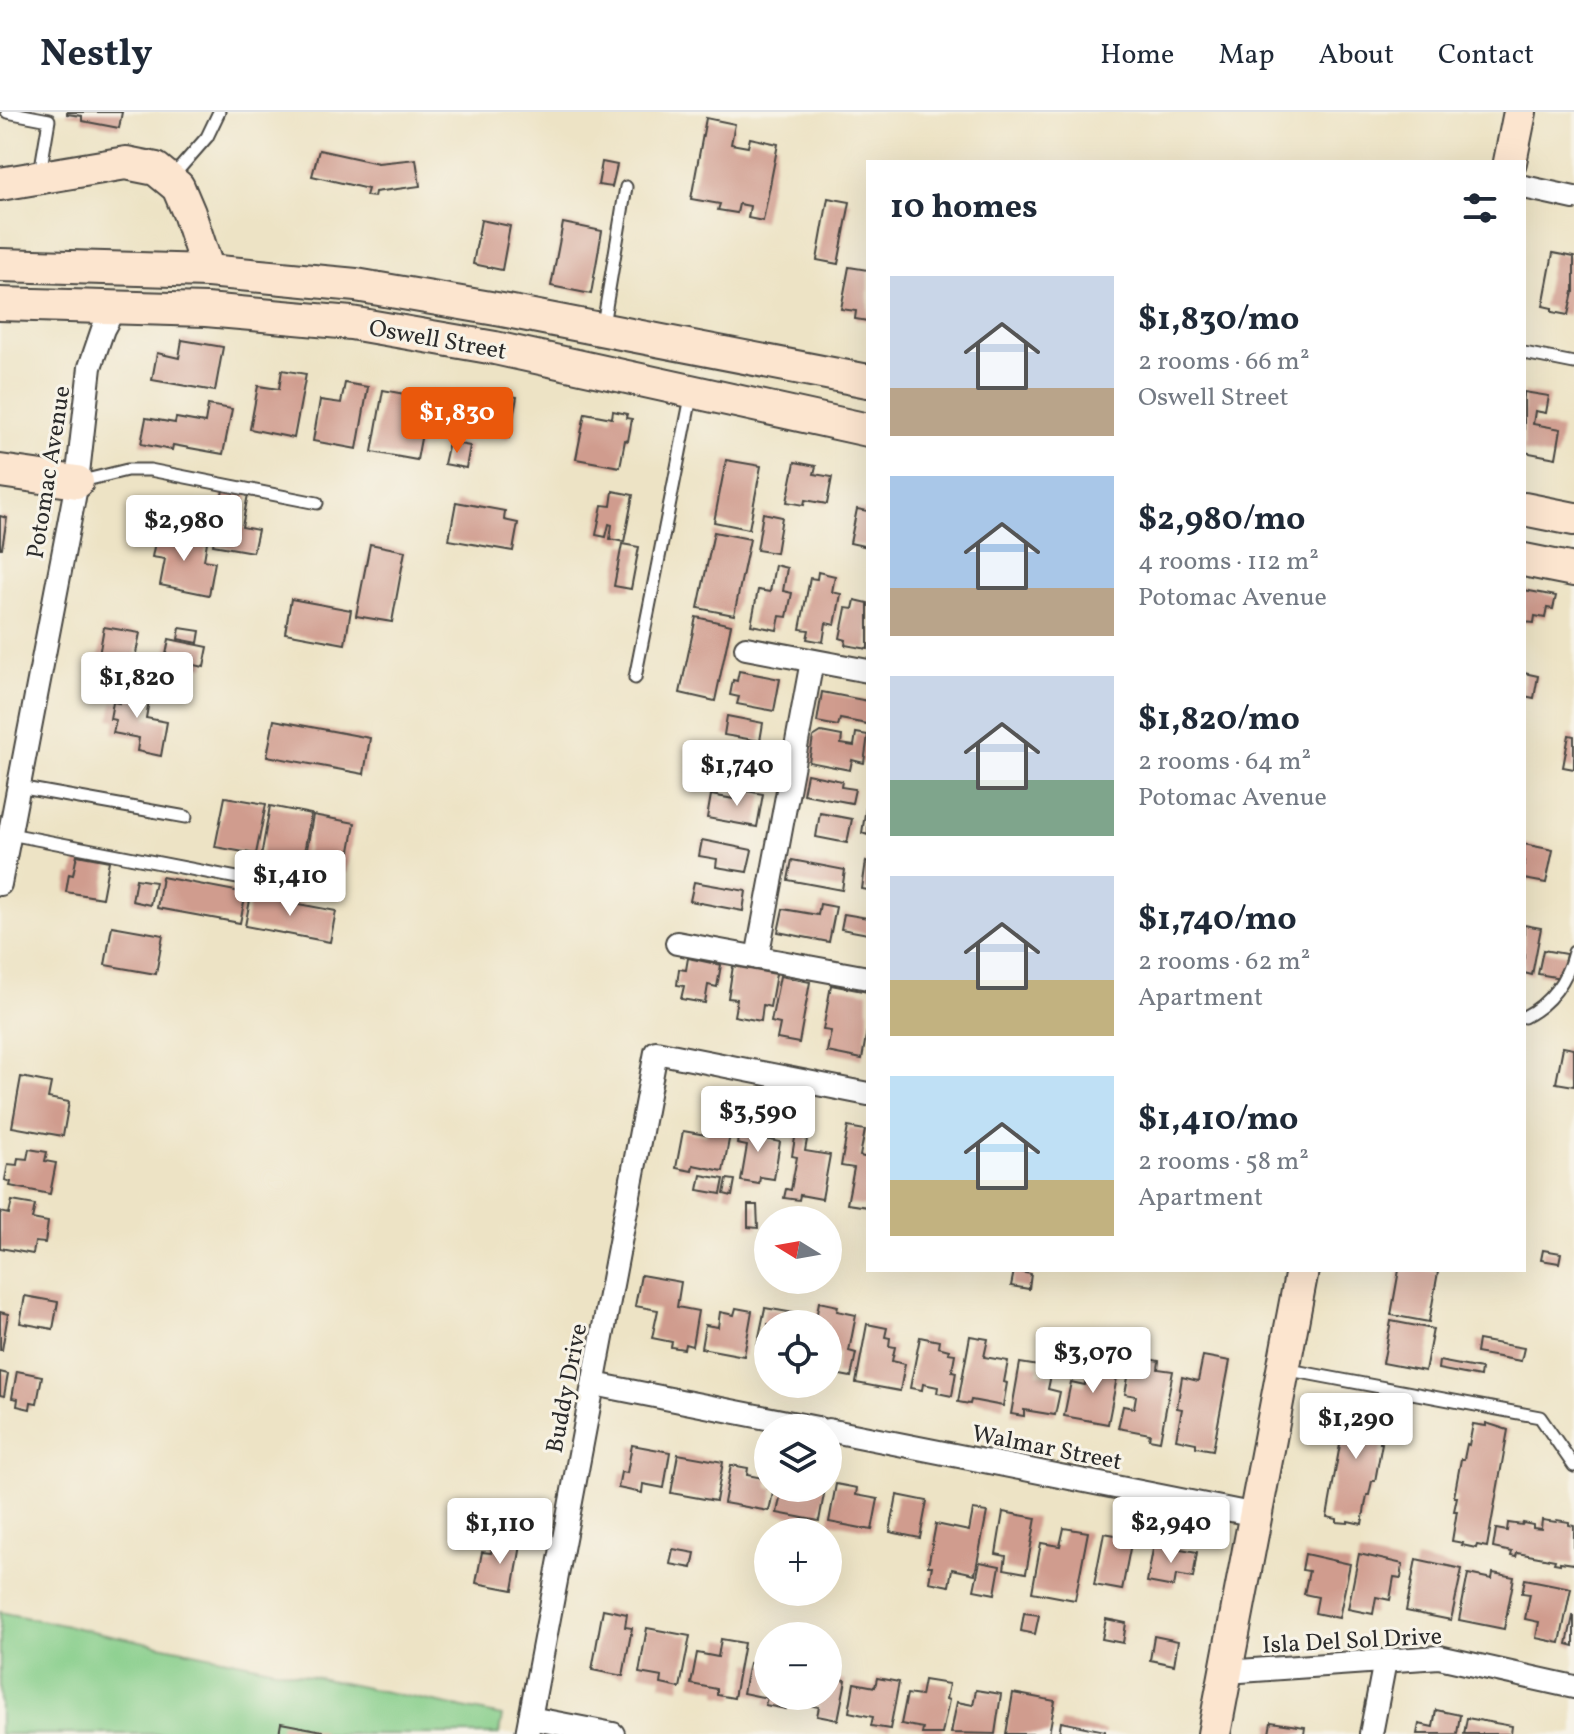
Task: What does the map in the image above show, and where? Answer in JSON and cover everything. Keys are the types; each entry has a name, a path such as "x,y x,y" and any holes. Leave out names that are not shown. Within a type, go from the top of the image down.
{"main road":[{"path":"1510,160 1520,112"},
{"path":"0,184 126,163 156,169 178,187 208,271"},
{"name":"Oswell Street","path":"0,265 208,271 356,285 866,381"},
{"name":"Oswell Street","path":"0,304 206,310 351,323 495,348 866,430"},
{"path":"692,391 701,380 714,377 753,385 866,388"},
{"path":"0,471 77,482"},
{"path":"1526,509 1574,519"},
{"path":"1526,560 1574,570"},
{"path":"1214,1734 1302,1272"}],"street":[{"path":"1526,187 1574,198"},
{"name":"Potomac Avenue","path":"0,884 77,482 90,367 103,329 115,307"},
{"path":"746,648 866,671"},
{"path":"757,958 812,661"},
{"path":"677,943 866,978"},
{"name":"Buddy Drive","path":"528,1726 656,1052 866,1094"},
{"path":"594,1384 754,1416"},
{"name":"Walmar Street","path":"842,1433 1256,1515"},
{"name":"Isla Del Sol Drive","path":"1226,1672 1439,1657 1574,1687"},
{"path":"1371,1734 1385,1661"},
{"path":"528,1726 613,1734"}],"lane":[{"path":"7,112 50,116 39,178"},
{"path":"169,180 207,137 219,112"},
{"path":"603,330 626,187"},
{"path":"1526,353 1574,363"},
{"path":"635,678 692,391"},
{"path":"77,482 127,470 150,470 317,503"},
{"path":"18,787 186,817"},
{"path":"10,834 309,892"},
{"path":"1526,1016 1551,998 1571,966 1574,952"},
{"path":"1284,1369 1540,1417 1574,1466"}],"green space":[{"path":"0,1612 502,1716 499,1734 0,1734"}],"building":[{"path":"67,112 122,112 119,128 82,121 82,116"},
{"path":"706,118 735,124 731,144 748,147 750,138 778,144 763,221 748,218 750,206 739,204 737,213 718,210 720,204 691,199"},
{"path":"319,150 378,163 416,159 420,186 375,192 374,197 366,196 368,189 312,176"},
{"path":"602,162 617,165 612,187 598,185"},
{"path":"828,198 850,202 838,264 817,260"},
{"path":"481,220 510,226 502,270 473,264"},
{"path":"563,223 602,231 591,294 551,286"},
{"path":"1553,253 1574,257 1574,292 1568,315 1552,312 1552,308 1543,306"},
{"path":"849,267 866,270 866,321 855,319 856,311 841,309"},
{"path":"182,340 223,347 215,391 152,380 157,353 179,358"},
{"path":"282,370 306,374 294,438 250,429 258,386 279,389"},
{"path":"345,383 368,387 357,449 313,441 320,400 341,403"},
{"path":"383,390 410,395 406,414 425,417 417,460 372,452"},
{"path":"482,390 517,397 509,438 495,435 496,430 479,427 481,416 477,416"},
{"path":"1526,392 1549,396 1546,413 1535,411 1533,424 1561,429 1556,458 1526,452"},
{"path":"208,405 232,409 223,454 173,445 172,450 141,444 146,418 175,423 176,418 205,423"},
{"path":"613,411 627,414 626,418 632,419 620,467 576,459 585,413 612,418"},
{"path":"449,442 470,446 466,468 444,464"},
{"path":"726,460 761,466 749,529 714,522"},
{"path":"795,462 816,466 814,474 832,477 827,504 805,500 804,505 787,502"},
{"path":"223,490 248,494 242,527 258,530 253,552 213,545"},
{"path":"613,491 633,495 624,542 610,539 612,525 609,524 606,537 596,535 602,505 611,506"},
{"path":"456,502 505,511 504,520 518,523 513,551 449,540"},
{"path":"857,509 866,511 866,547 850,543"},
{"path":"763,513 782,517 776,553 757,550"},
{"path":"0,516 7,518 2,548 0,548"},
{"path":"157,532 207,542 204,560 215,562 209,595 160,585 165,559 152,557"},
{"path":"714,532 750,539 734,615 698,608"},
{"path":"370,544 405,551 392,622 356,616"},
{"path":"622,544 639,547 631,589 614,586"},
{"path":"775,565 787,568 783,591 792,593 787,617 780,616 777,630 751,625 758,590 770,592"},
{"path":"818,572 835,576 832,592 841,594 835,625 826,623 823,642 807,639 809,630 800,629 810,578 817,579"},
{"path":"1526,590 1556,596 1553,609 1547,608 1545,618 1535,616 1534,623 1526,622"},
{"path":"291,599 351,610 345,644 285,633"},
{"path":"855,600 866,603 866,649 845,645 846,640 840,638 846,608 853,609"},
{"path":"696,617 731,625 715,701 680,693"},
{"path":"104,627 140,633 133,668 98,661"},
{"path":"180,628 200,631 198,643 178,639"},
{"path":"169,639 208,647 204,667 194,665 193,670 164,665"},
{"path":"739,671 780,679 774,711 737,704 739,697 730,695 733,680 737,681"},
{"path":"1526,673 1538,676 1534,698 1526,696"},
{"path":"112,677 128,680 126,691 150,695 146,718 167,722 161,756 137,751 139,738 113,733 116,720 110,719 113,702 119,703 122,690 110,687"},
{"path":"822,692 866,701 866,724 840,719 838,726 817,722"},
{"path":"727,716 763,723 760,741 724,735"},
{"path":"274,720 370,738 364,774 267,756"},
{"path":"821,732 842,736 841,744 854,746 856,733 866,735 864,763 852,760 850,770 809,762 813,737"},
{"path":"1569,735 1574,736 1574,769 1563,767"},
{"path":"720,747 759,755 755,772 716,764"},
{"path":"807,774 842,781 841,787 855,789 852,803 803,794"},
{"path":"736,789 763,794 757,827 707,818 711,795 734,799"},
{"path":"225,797 266,804 256,854 215,847"},
{"path":"270,806 311,814 302,864 261,857"},
{"path":"866,807 866,834 862,833"},
{"path":"820,813 852,819 847,843 816,837"},
{"path":"313,815 355,823 346,873 304,866"},
{"path":"702,840 752,850 747,872 716,867 717,859 699,856"},
{"path":"1526,844 1553,850 1546,883 1526,879"},
{"path":"77,855 109,861 102,898 66,892"},
{"path":"792,860 845,870 842,890 788,880"},
{"path":"866,861 866,890 862,889"},
{"path":"162,877 246,893 240,923 157,908"},
{"path":"136,879 155,882 150,905 132,901"},
{"path":"694,882 746,891 743,911 690,901"},
{"path":"251,895 336,911 330,942 245,926"},
{"path":"820,904 836,907 829,942 778,932 783,909 818,915"},
{"path":"844,914 866,918 866,934 841,929"},
{"path":"1526,925 1541,928 1532,975 1526,974"},
{"path":"112,926 163,935 156,974 105,965"},
{"path":"1543,950 1566,954 1561,978 1538,974"},
{"path":"688,958 721,965 717,987 708,985 705,1003 681,999 684,986 677,985 679,969 686,970"},
{"path":"733,966 776,974 770,1007 763,1005 761,1021 734,1016 737,999 728,998"},
{"path":"780,976 810,982 799,1043 777,1039 780,1024 771,1022"},
{"path":"831,985 866,992 866,1036 862,1059 827,1052 831,1031 823,1030"},
{"path":"1563,1047 1574,1049 1574,1086 1556,1083"},
{"path":"21,1077 51,1083 48,1098 69,1102 63,1136 12,1127"},
{"path":"710,1115 733,1119 723,1171 693,1165 692,1171 676,1168 683,1131 706,1135"},
{"path":"741,1121 763,1126 761,1138 780,1142 774,1179 760,1177 759,1184 741,1181 747,1146 737,1144"},
{"path":"848,1127 865,1130 860,1156 866,1158 866,1207 847,1204 854,1168 841,1166"},
{"path":"796,1132 808,1134 805,1151 830,1155 822,1199 800,1195 799,1200 784,1198 786,1189 791,1190 797,1157 792,1156"},
{"path":"29,1149 47,1152 45,1161 56,1163 50,1194 10,1186 11,1182 5,1180 8,1164 17,1165 18,1158 27,1159"},
{"path":"701,1175 724,1179 721,1194 698,1190"},
{"path":"727,1179 735,1180 732,1196 724,1194"},
{"path":"12,1201 35,1205 32,1219 48,1222 45,1243 35,1242 33,1254 0,1248 0,1212 9,1214"},
{"path":"748,1205 757,1205 754,1206 754,1228 748,1227"},
{"path":"1543,1250 1561,1253 1559,1263 1541,1260"},
{"path":"1014,1272 1031,1274 1029,1289 1011,1286"},
{"path":"1399,1272 1438,1272 1429,1322 1391,1315"},
{"path":"641,1275 681,1282 677,1307 698,1311 692,1346 685,1344 684,1349 671,1347 672,1342 652,1338 658,1310 635,1306"},
{"path":"25,1296 58,1302 53,1329 20,1323"},
{"path":"819,1302 838,1306 837,1310 818,1310"},
{"path":"736,1308 752,1311 744,1356 701,1348 705,1325 718,1327 720,1312 734,1315"},
{"path":"0,1312 8,1314 2,1350 0,1350"},
{"path":"842,1312 856,1315 849,1351 856,1353 851,1377 842,1375"},
{"path":"1391,1321 1433,1329 1425,1371 1383,1363"},
{"path":"867,1324 887,1328 885,1337 890,1338 889,1346 895,1347 892,1361 905,1364 900,1391 856,1383"},
{"path":"970,1336 988,1339 984,1357 1008,1361 1003,1406 971,1400 970,1404 958,1402"},
{"path":"920,1337 939,1341 938,1347 955,1354 952,1396 937,1393 938,1387 923,1384 922,1390 910,1388"},
{"path":"1478,1340 1524,1348 1521,1361 1476,1353"},
{"path":"1132,1356 1159,1361 1158,1369 1173,1371 1160,1441 1149,1439 1150,1434 1118,1428 1123,1406 1134,1408 1136,1396 1125,1394"},
{"path":"1203,1356 1230,1361 1213,1450 1176,1439 1182,1409 1177,1408 1182,1377 1198,1381"},
{"path":"1439,1361 1481,1369 1480,1377 1438,1369"},
{"path":"1020,1363 1039,1366 1038,1373 1051,1375 1048,1389 1060,1392 1055,1415 1024,1410 1024,1416 1011,1414"},
{"path":"1097,1363 1119,1367 1108,1424 1064,1416 1071,1382 1085,1385 1087,1371 1095,1373"},
{"path":"17,1371 42,1376 37,1403 31,1402 30,1409 17,1406 18,1399 12,1398"},
{"path":"0,1372 8,1374 4,1396 0,1395"},
{"path":"1359,1399 1384,1407 1375,1481 1372,1481 1367,1495 1362,1524 1337,1522 1337,1519 1327,1517 1348,1400 1359,1402"},
{"path":"1486,1423 1508,1430 1487,1547 1477,1545 1476,1548 1452,1541 1457,1511 1454,1511 1457,1497 1454,1497 1461,1459 1464,1459 1469,1445 1473,1424 1486,1426"},
{"path":"632,1445 670,1452 664,1488 643,1484 642,1493 618,1488 621,1472 627,1473"},
{"path":"678,1454 723,1462 716,1501 671,1493"},
{"path":"731,1465 748,1468 747,1475 754,1476 754,1502 771,1502 769,1511 724,1503"},
{"path":"842,1485 857,1488 856,1495 878,1499 872,1530 842,1524 842,1518 830,1518 833,1502 842,1502"},
{"path":"897,1495 927,1501 920,1538 890,1532"},
{"path":"779,1502 823,1502 820,1518 777,1513"},
{"path":"973,1510 987,1512 975,1574 952,1569 949,1586 929,1582 932,1566 928,1566 936,1524 969,1531"},
{"path":"1003,1512 1036,1518 1026,1573 1004,1569 1006,1556 996,1554"},
{"path":"1542,1520 1569,1522 1574,1526 1574,1564 1554,1563 1555,1560 1517,1553 1516,1557 1511,1556 1512,1552 1493,1548 1496,1529 1507,1531 1508,1523 1523,1523 1541,1529"},
{"path":"1064,1528 1088,1532 1075,1600 1032,1592 1041,1543 1060,1546"},
{"path":"1104,1533 1132,1538 1122,1590 1094,1585"},
{"path":"494,1540 521,1545 513,1590 476,1583 482,1552 491,1553"},
{"path":"1154,1544 1197,1552 1193,1578 1176,1575 1174,1587 1147,1582"},
{"path":"673,1549 695,1553 692,1568 670,1564"},
{"path":"1305,1554 1350,1564 1339,1618 1315,1613 1318,1597 1304,1594 1309,1571 1302,1570"},
{"path":"1359,1554 1403,1564 1401,1578 1394,1577 1390,1600 1376,1597 1373,1614 1348,1609"},
{"path":"1416,1559 1462,1569 1451,1620 1406,1611"},
{"path":"980,1562 1000,1566 995,1594 974,1590"},
{"path":"1493,1573 1514,1577 1504,1629 1459,1620 1468,1574 1492,1579"},
{"path":"1525,1579 1571,1588 1560,1643 1536,1638 1539,1622 1525,1619 1530,1594 1522,1593"},
{"path":"603,1609 627,1614 625,1627 632,1628 623,1676 592,1670"},
{"path":"1024,1613 1039,1615 1035,1634 1021,1631"},
{"path":"1574,1616 1574,1646 1567,1644"},
{"path":"1106,1619 1126,1623 1123,1643 1102,1639"},
{"path":"647,1628 690,1636 680,1688 661,1684 662,1677 639,1673"},
{"path":"1154,1636 1178,1641 1174,1665 1150,1660"},
{"path":"721,1639 744,1643 734,1698 717,1695 717,1689 691,1684 697,1653 718,1657"},
{"path":"749,1663 754,1664 754,1695 743,1693"},
{"path":"877,1678 899,1682 890,1729 871,1726 873,1717 849,1712 854,1683 875,1687"},
{"path":"842,1679 846,1680 842,1700"},
{"path":"924,1680 949,1684 942,1734 922,1734 923,1728 901,1724 907,1694 921,1696"},
{"path":"976,1690 1001,1694 995,1734 951,1733 957,1702 973,1705"},
{"path":"1013,1693 1055,1701 1049,1734 1006,1734"},
{"path":"818,1710 840,1710 838,1720 817,1716"},
{"path":"1436,1710 1460,1715 1457,1734 1417,1734 1419,1724 1433,1727"},
{"path":"1467,1718 1512,1726 1511,1734 1464,1734"},
{"path":"1061,1722 1105,1731 1105,1734 1059,1734"},
{"path":"1271,1722 1305,1727 1304,1734 1269,1734"},
{"path":"281,1723 323,1731 323,1734 279,1734"}]}
